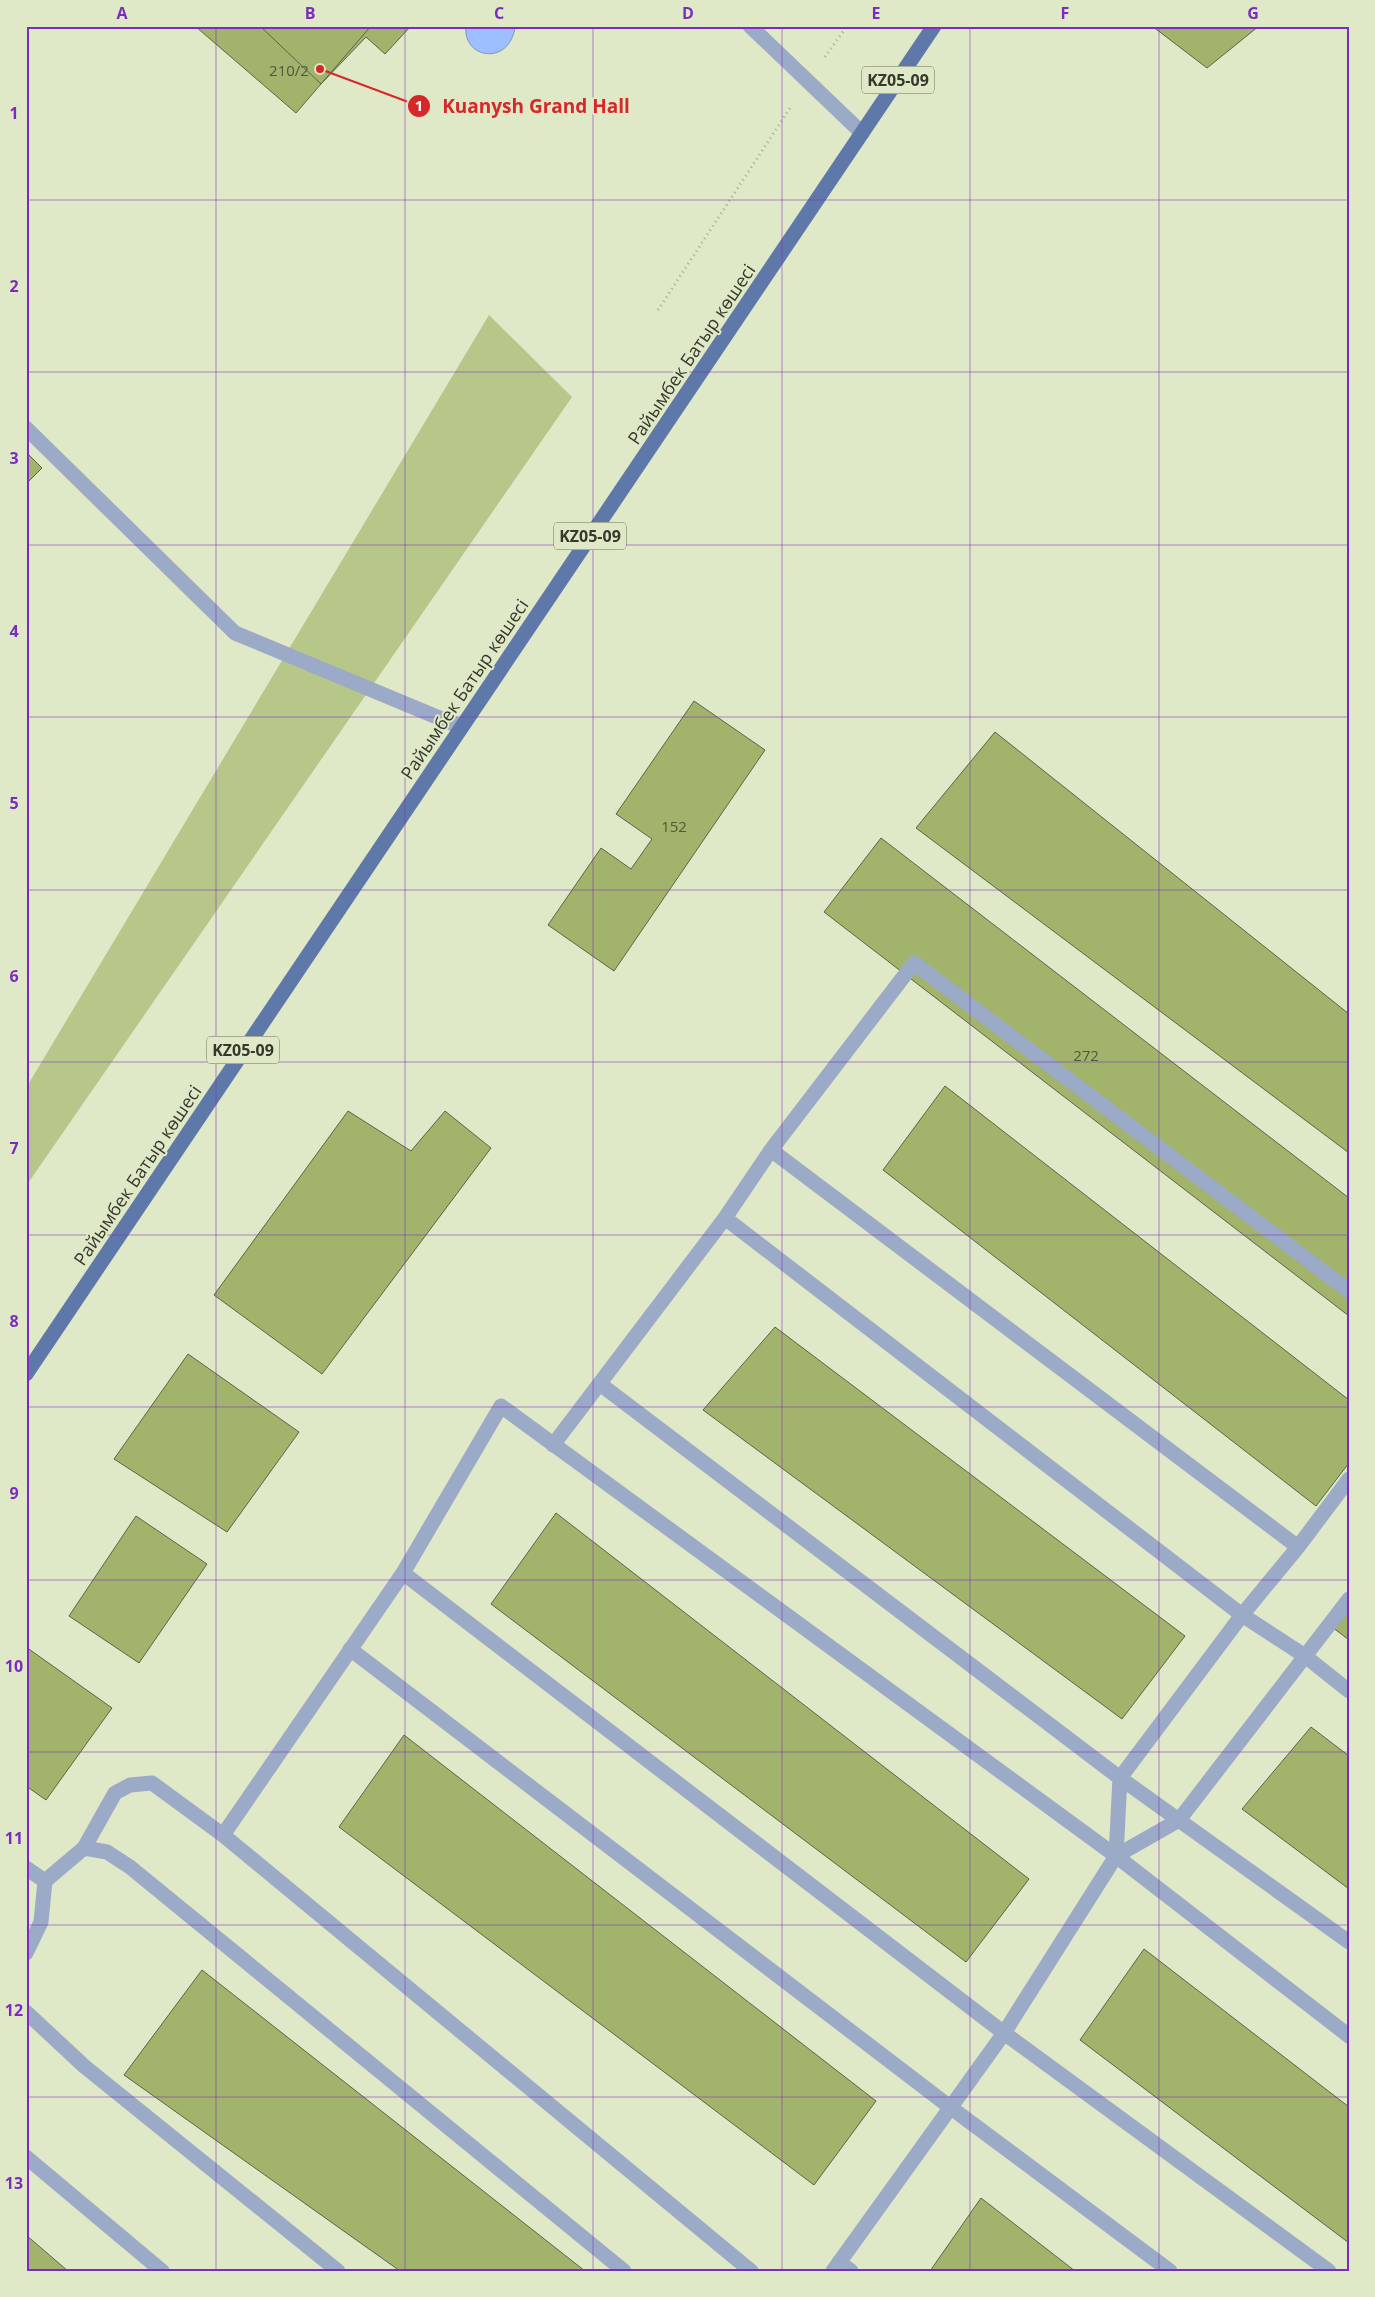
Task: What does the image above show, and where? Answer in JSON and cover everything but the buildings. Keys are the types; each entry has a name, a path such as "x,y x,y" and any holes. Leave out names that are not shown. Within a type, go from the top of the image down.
{"main road":[{"name":"Райымбек Батыр көшесі","path":"26,1374 934,26"}],"street":[{"path":"750,26 862,133"},
{"path":"26,428 236,634 461,727"},
{"path":"553,1445 725,1218 771,1150 914,963 1349,1291"},
{"path":"771,1150 1298,1548"},
{"path":"725,1218 1242,1615 1305,1656 1349,1691"},
{"path":"600,1384 1120,1778 1349,1942"},
{"path":"223,1836 403,1573 501,1406 1116,1856 1349,2036"},
{"path":"1116,1856 1120,1778 1242,1615 1298,1548 1349,1479"},
{"path":"403,1573 1004,2034 1329,2271"},
{"path":"841,2268 950,2107 1004,2034 1116,1856 1179,1820 1349,1599"},
{"path":"350,1649 950,2107 1170,2271"},
{"path":"26,1953 40,1922 45,1881 84,1848 115,1793 130,1785 152,1783 223,1836 751,2271"},
{"path":"84,1848 107,1852 130,1868 624,2271"},
{"path":"26,1868 45,1881"},
{"path":"26,2012 84,2066 338,2271"},
{"path":"26,2157 162,2271"}],"path":[{"path":"658,310 808,81 847,26"}],"green space":[{"path":"489,315 572,397 26,1186 26,1088"}],"water":[{"path":"466,26 514,26 515,28 511,40 504,49 486,54 478,51 471,45 467,37"}],"place":[{"name":"Kuanysh Grand Hall","path":"320,69"}]}
